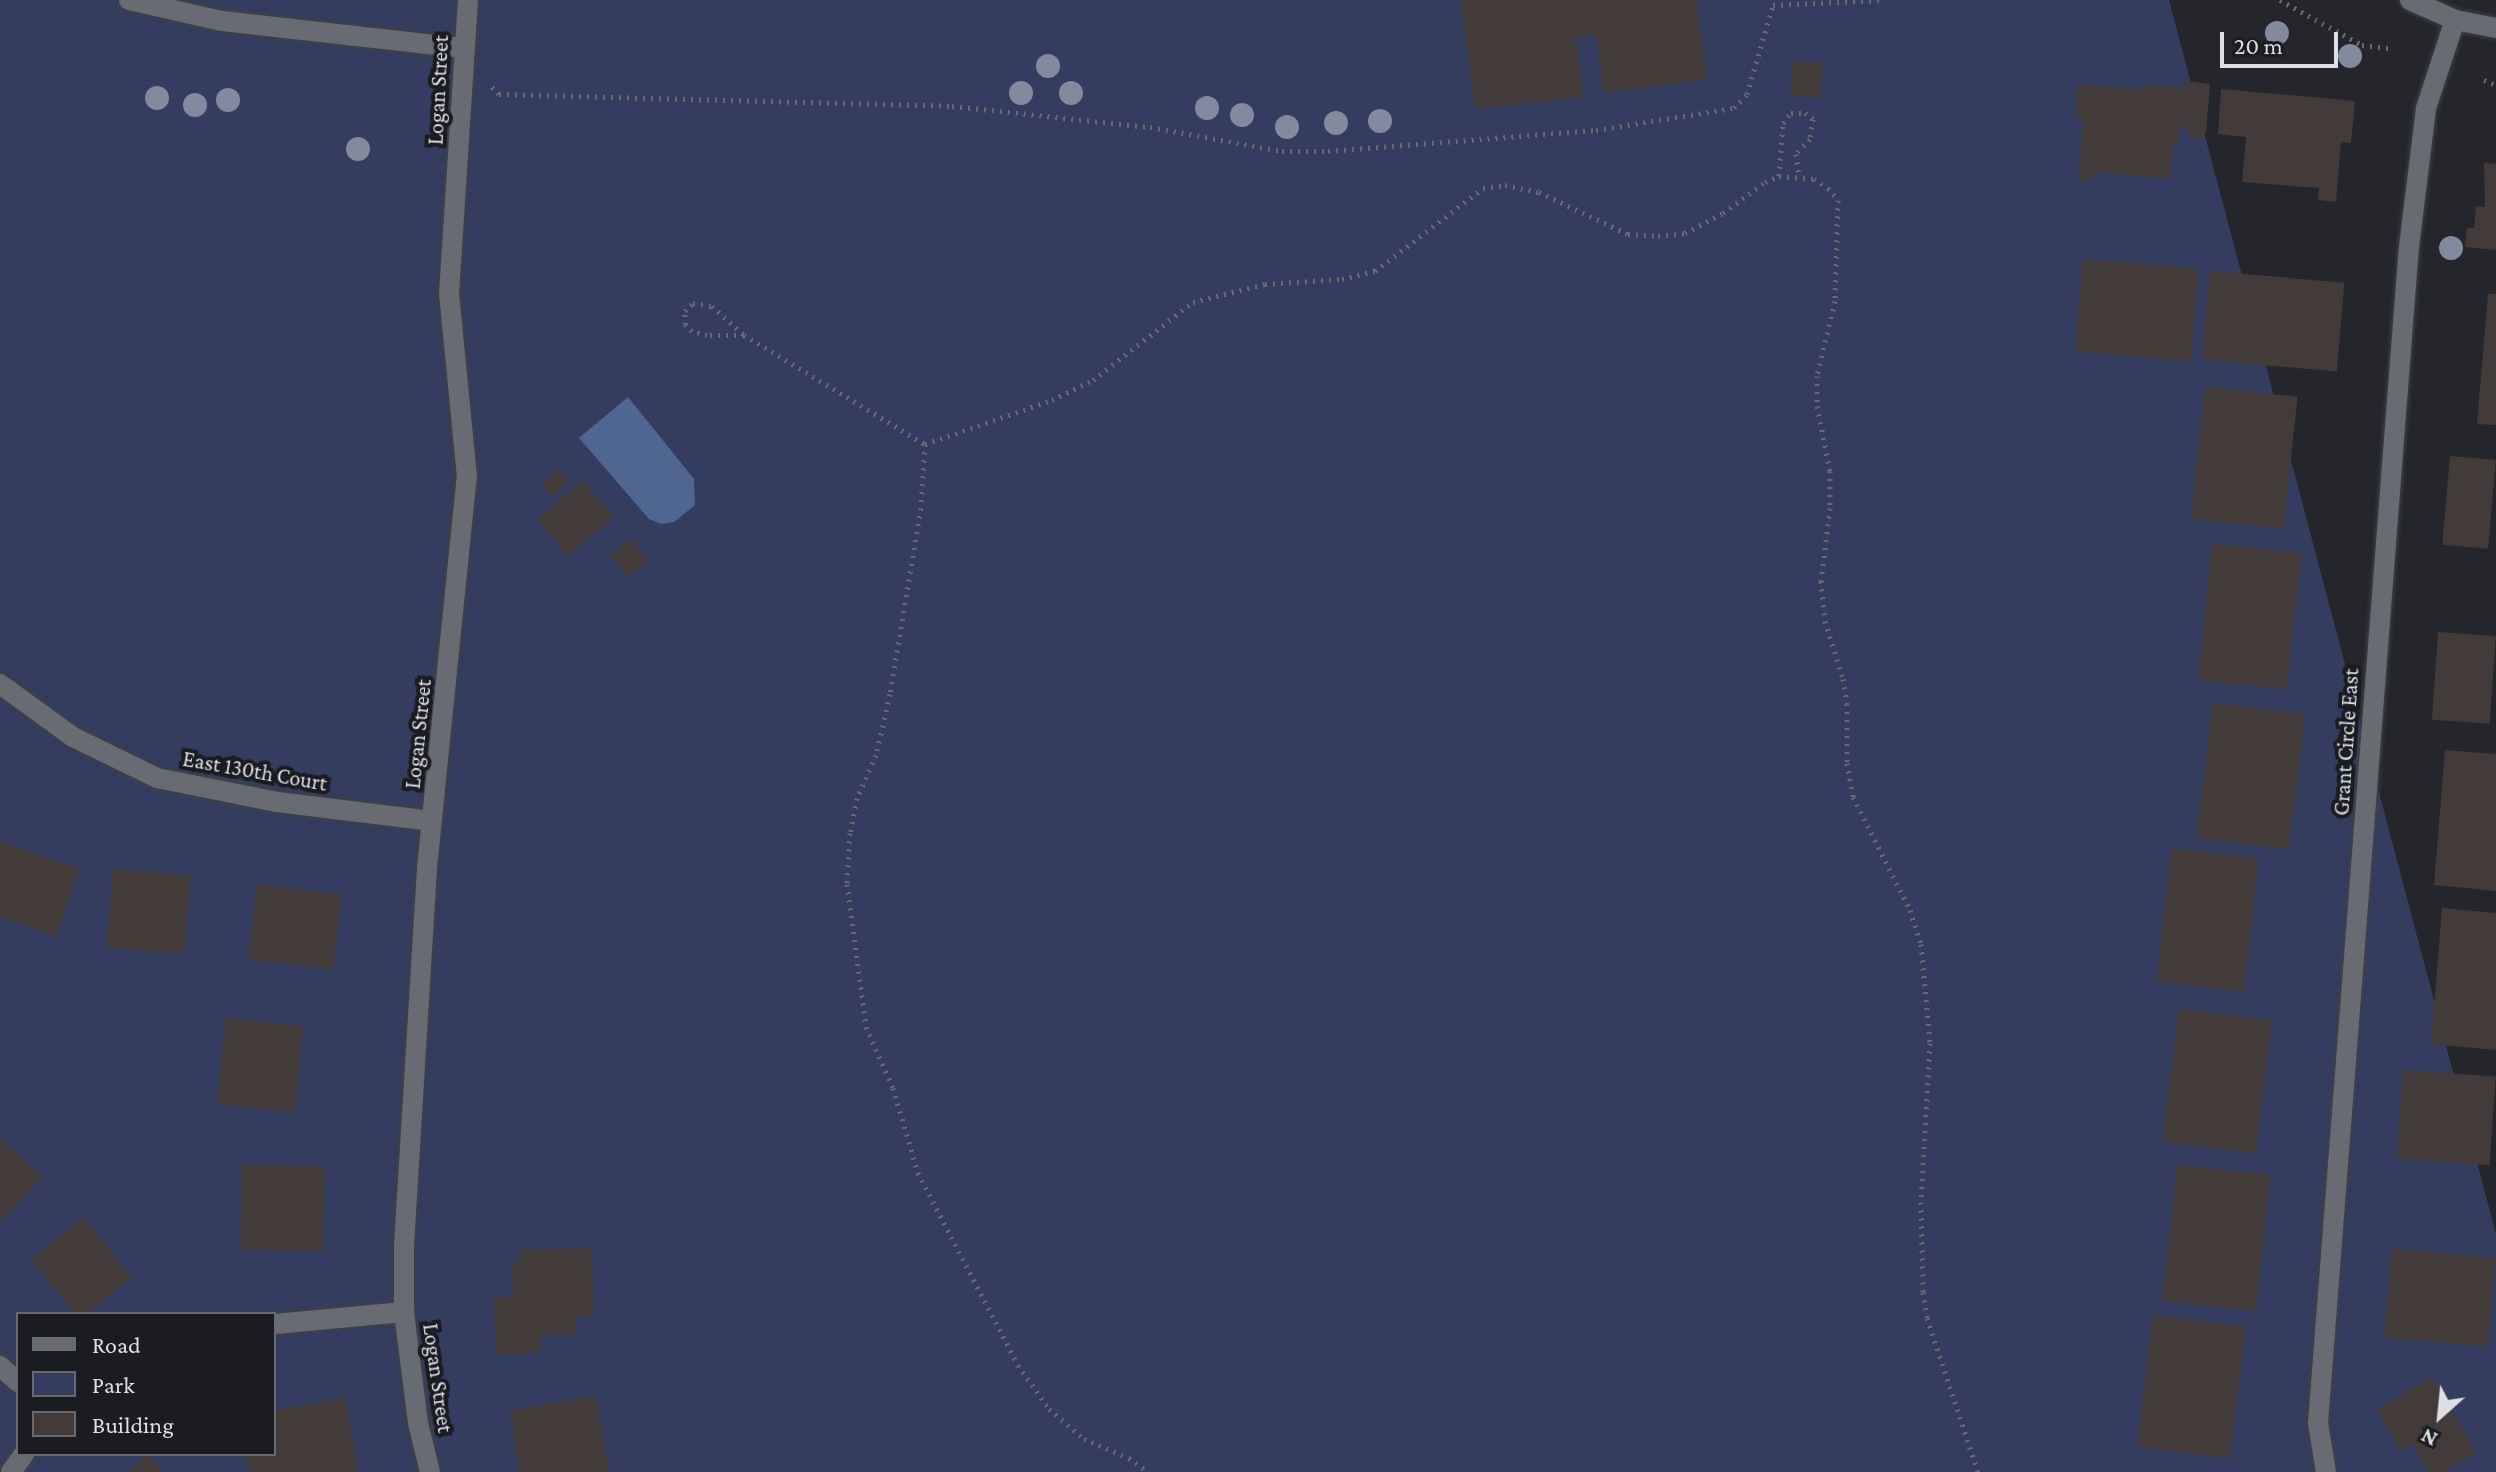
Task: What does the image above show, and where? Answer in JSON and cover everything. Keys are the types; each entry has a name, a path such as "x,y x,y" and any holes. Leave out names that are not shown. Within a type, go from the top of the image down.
{"street":[{"path":"129,0 188,16 463,48"},
{"name":"Logan Street","path":"430,1472 418,1423 404,1312 409,1135 432,821 467,477 449,294 468,0"},
{"path":"2410,0 2455,20 2496,28"},
{"name":"Grant Circle East","path":"2326,1472 2318,1423 2409,247 2426,108 2455,20"},
{"name":"East 130th Court","path":"0,684 73,737 157,778 277,802 432,821"},
{"path":"276,1324 404,1312"},
{"path":"0,1366 16,1380"}],"path":[{"path":"499,94 952,106 1150,127 1282,151 1459,143 1596,130 1734,108 1747,94 1773,5 1881,0"},
{"path":"2280,0 2362,45 2393,49"},
{"path":"2484,80 2496,85"},
{"path":"1779,176 1783,123 1791,113 1805,113 1813,119 1810,139 1796,154 1799,176"},
{"path":"925,444 1052,400 1093,380 1193,302 1265,284 1342,279 1375,271 1483,188 1505,185 1539,192 1628,234 1658,236 1685,233 1723,213 1765,182 1779,176 1814,179 1838,200 1835,301 1817,376 1817,406 1830,471 1830,508 1821,581 1825,621 1843,679 1847,704 1847,763 1853,797 1910,910 1921,944 1930,1043 1921,1202 1923,1292 1927,1318 1978,1472"},
{"path":"744,335 707,335 692,331 685,324 685,311 693,303 701,301 712,306 744,335 925,444"},
{"path":"925,444 921,508 890,694 876,755 857,798 850,833 847,884 866,1027 893,1088 918,1173 1018,1365 1049,1409 1084,1439 1129,1458 1148,1472"}],"green space":[{"path":"0,0 2169,0 2496,1234 2496,1472 0,1472"}],"shaded area":[{"path":"628,397 694,479 695,505 674,522 661,524 649,519 579,438"}],"building":[{"path":"1461,0 1697,0 1707,80 1604,93 1596,35 1576,37 1583,97 1475,110"},
{"path":"1793,61 1823,63 1820,98 1791,96"},
{"path":"2186,81 2210,84 2206,132 2200,139 2192,138 2186,127 2180,126 2179,146 2172,146 2170,179 2093,172 2093,181 2078,181 2084,118 2075,117 2078,84 2142,90 2142,85 2185,88"},
{"path":"2221,89 2355,101 2351,143 2341,142 2336,202 2318,200 2319,188 2242,182 2246,137 2218,134"},
{"path":"2484,163 2496,164 2496,250 2465,247 2467,228 2474,228 2476,206 2485,207"},
{"path":"2083,259 2199,269 2190,362 2075,352"},
{"path":"2210,271 2344,283 2337,371 2202,360"},
{"path":"2488,294 2496,294 2496,425 2477,424"},
{"path":"2205,387 2297,397 2284,529 2191,519"},
{"path":"2450,456 2496,460 2488,549 2442,545"},
{"path":"558,469 570,483 553,497 541,483"},
{"path":"583,481 614,518 568,556 537,520"},
{"path":"631,539 649,561 628,577 611,555"},
{"path":"2212,544 2302,553 2287,690 2198,680"},
{"path":"2438,632 2496,636 2490,724 2432,720"},
{"path":"2213,703 2305,714 2289,849 2196,838"},
{"path":"2445,750 2496,754 2496,891 2434,885"},
{"path":"0,841 80,869 56,937 0,917"},
{"path":"2171,849 2259,858 2245,991 2157,982"},
{"path":"113,869 191,876 184,954 106,948"},
{"path":"257,884 342,894 333,970 248,959"},
{"path":"2442,908 2496,913 2496,1050 2431,1044"},
{"path":"2179,1009 2272,1020 2256,1153 2163,1142"},
{"path":"226,1018 304,1026 294,1113 217,1105"},
{"path":"2403,1070 2496,1076 2490,1165 2397,1159"},
{"path":"0,1138 43,1177 0,1223"},
{"path":"242,1165 325,1166 324,1251 241,1250"},
{"path":"2177,1165 2270,1175 2256,1311 2163,1301"},
{"path":"84,1217 132,1278 90,1312 73,1312 31,1259"},
{"path":"592,1248 594,1316 576,1317 577,1335 540,1336 541,1353 496,1355 494,1297 513,1297 512,1265 519,1265 519,1250"},
{"path":"2392,1249 2496,1258 2488,1347 2384,1338"},
{"path":"2153,1315 2246,1326 2230,1458 2137,1447"},
{"path":"2432,1377 2477,1453 2445,1472 2429,1472 2413,1444 2401,1451 2377,1410"},
{"path":"596,1396 610,1472 520,1472 510,1411"},
{"path":"345,1398 359,1472 250,1472 246,1456 276,1456 276,1411"},
{"path":"150,1456 163,1472 128,1472"}]}
